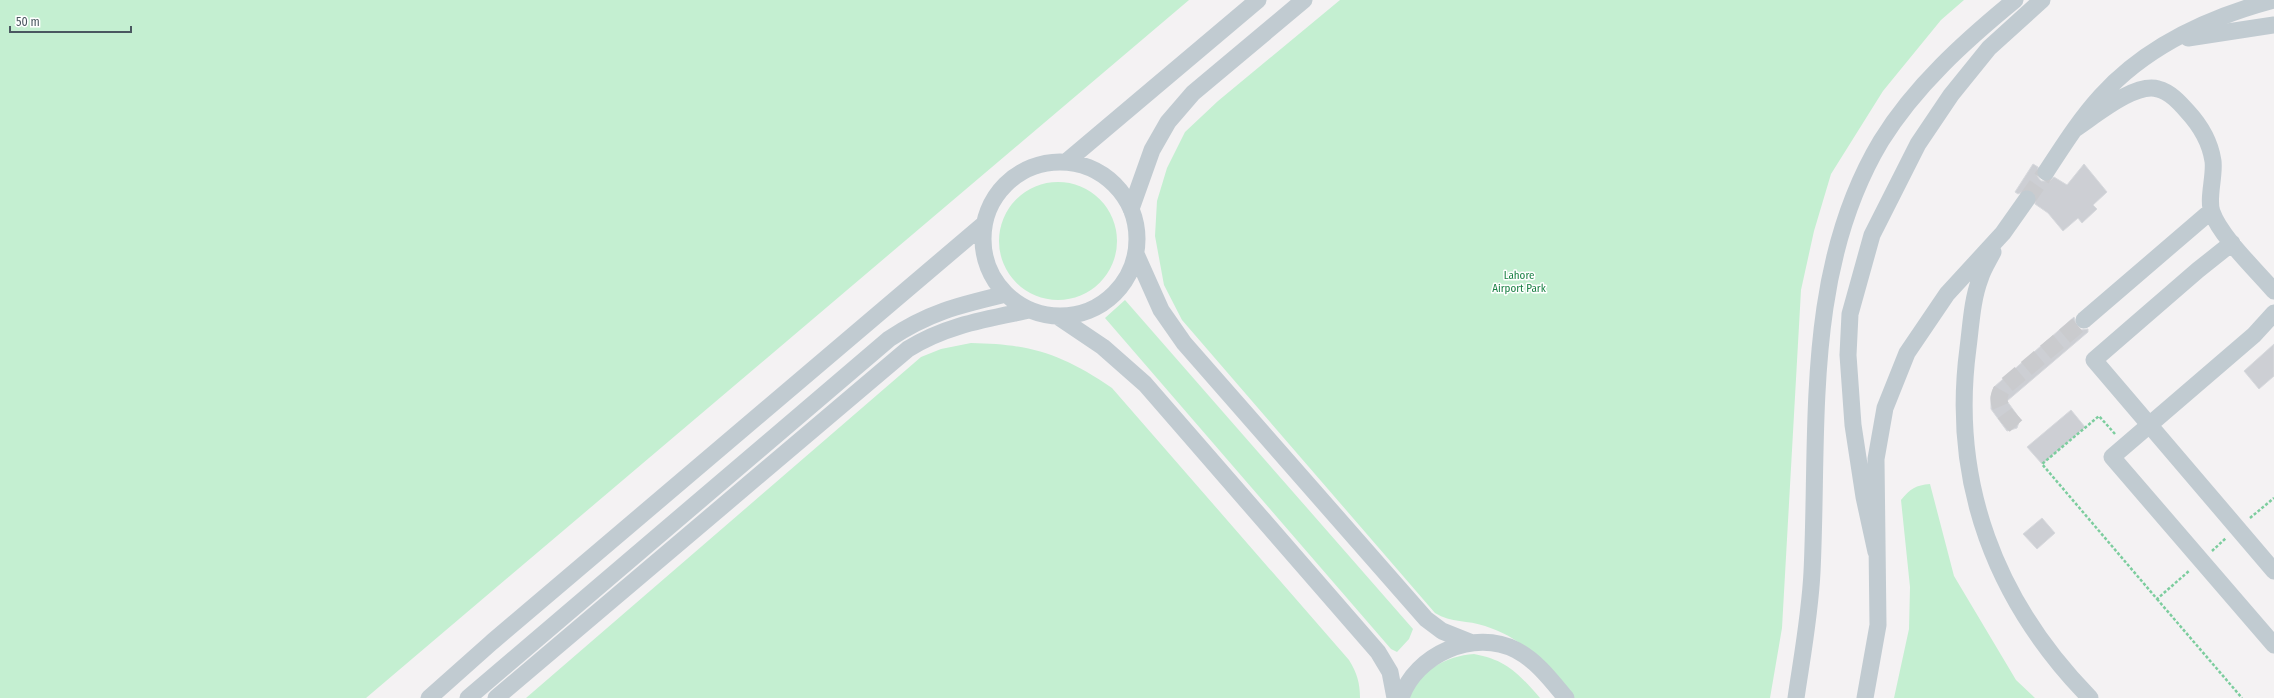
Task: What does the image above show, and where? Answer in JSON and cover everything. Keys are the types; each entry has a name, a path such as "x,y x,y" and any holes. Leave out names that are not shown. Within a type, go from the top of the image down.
{"street":[{"path":"1066,162 1258,0"},
{"path":"1131,209 1152,150 1168,122 1193,93 1304,0"},
{"path":"1981,28 2000,0"},
{"path":"1796,698 1812,575 1820,338 1832,266 1845,217 1868,164 1901,112 1931,77 1981,28 2015,0"},
{"path":"1876,552 1864,497 1854,432 1848,355 1850,314 1872,235 1918,144 1951,95 1989,48 2042,0"},
{"path":"2046,172 2075,129 2102,95 2137,63 2174,40 2215,18 2274,0"},
{"path":"2174,40 2274,25"},
{"path":"2075,129 2132,92 2147,88 2158,89 2167,93 2196,121 2209,146 2213,163 2211,211 2232,243 2274,291"},
{"path":"1066,162 1089,168 1100,173 1118,189 1131,209 1137,231 1136,254 1128,274 1116,292 1099,306 1079,314 1057,316 1030,310 1006,294 994,279 986,262 983,243 984,224 990,206 1000,191 1014,178 1041,165 1066,162"},
{"path":"1865,698 1878,625 1876,458 1885,408 1906,353 1947,294 2003,232 2027,199"},
{"path":"2084,320 2211,211"},
{"path":"429,698 492,642 984,224"},
{"path":"2003,232 1980,278 1973,309 1966,364 1963,411 1967,462 1978,510 1995,558 2010,590 2040,640 2061,669 2090,698"},
{"path":"2232,243 2198,270 2094,360 2274,571"},
{"path":"1136,254 1161,310 1184,343 1426,619 1442,631 1472,643"},
{"path":"468,698 889,339 910,326 952,306 1006,294"},
{"path":"496,698 908,349 940,331 962,324 1030,310"},
{"path":"2274,313 2254,335 2112,457 2274,645"},
{"path":"1057,316 1103,346 1145,384 1378,652 1390,672 1395,698"},
{"path":"1401,698 1410,680 1422,666 1446,650 1472,643 1489,642 1504,645 1524,654 1540,667 1566,698"}],"path":[{"path":"2125,446 2099,416 2042,464 2242,698"},
{"path":"2157,599 2274,498"}],"green space":[{"path":"0,0 1189,0 366,698 0,698"},
{"name":"Lahore Airport Park","path":"1340,0 1964,0 1941,20 1883,91 1831,174 1814,231 1801,290 1782,628 1770,698 1574,698 1535,655 1513,639 1485,626 1453,620 1435,613 1182,320 1164,285 1155,236 1157,201 1167,168 1185,132 1218,101"},
{"path":"1058,182 1081,186 1100,199 1113,218 1117,241 1113,264 1100,283 1081,296 1058,300 1035,296 1016,283 1003,264 999,241 1003,218 1016,199 1035,186"},
{"path":"1125,300 1413,629 1409,639 1397,652 1391,649 1105,318"},
{"path":"971,343 1011,346 1045,353 1077,367 1112,388 1349,660 1358,678 1360,698 526,698 921,357 941,349"},
{"path":"1930,484 1954,576 2016,680 2035,698 1894,698 1909,629 1910,587 1901,500 1914,488 1921,485"},
{"path":"1474,654 1495,660 1512,669 1540,698 1409,698 1420,680 1435,666 1444,661 1464,655"}],"building":[{"path":"2033,164 2038,167 2037,176 2041,181 2050,181 2054,177 2067,185 2084,164 2107,192 2093,205 2097,209 2082,223 2078,218 2063,231 2048,213 2035,204 2036,195 2033,191 2028,189 2018,194 2015,192"},
{"path":"2074,317 2077,327 2081,330 2088,329 2088,332 2007,401 2020,419 2017,428 2007,431 1991,409 1991,397 1994,387"},
{"path":"2274,344 2274,376 2259,389 2244,371"},
{"path":"2071,410 2085,427 2042,464 2027,447"},
{"path":"2042,518 2055,533 2037,549 2023,534"}],"tunnel":[{"path":"2027,199 2046,172"},
{"path":"2016,426 2005,413 2000,404 2000,393 2003,388 2084,320"}]}
